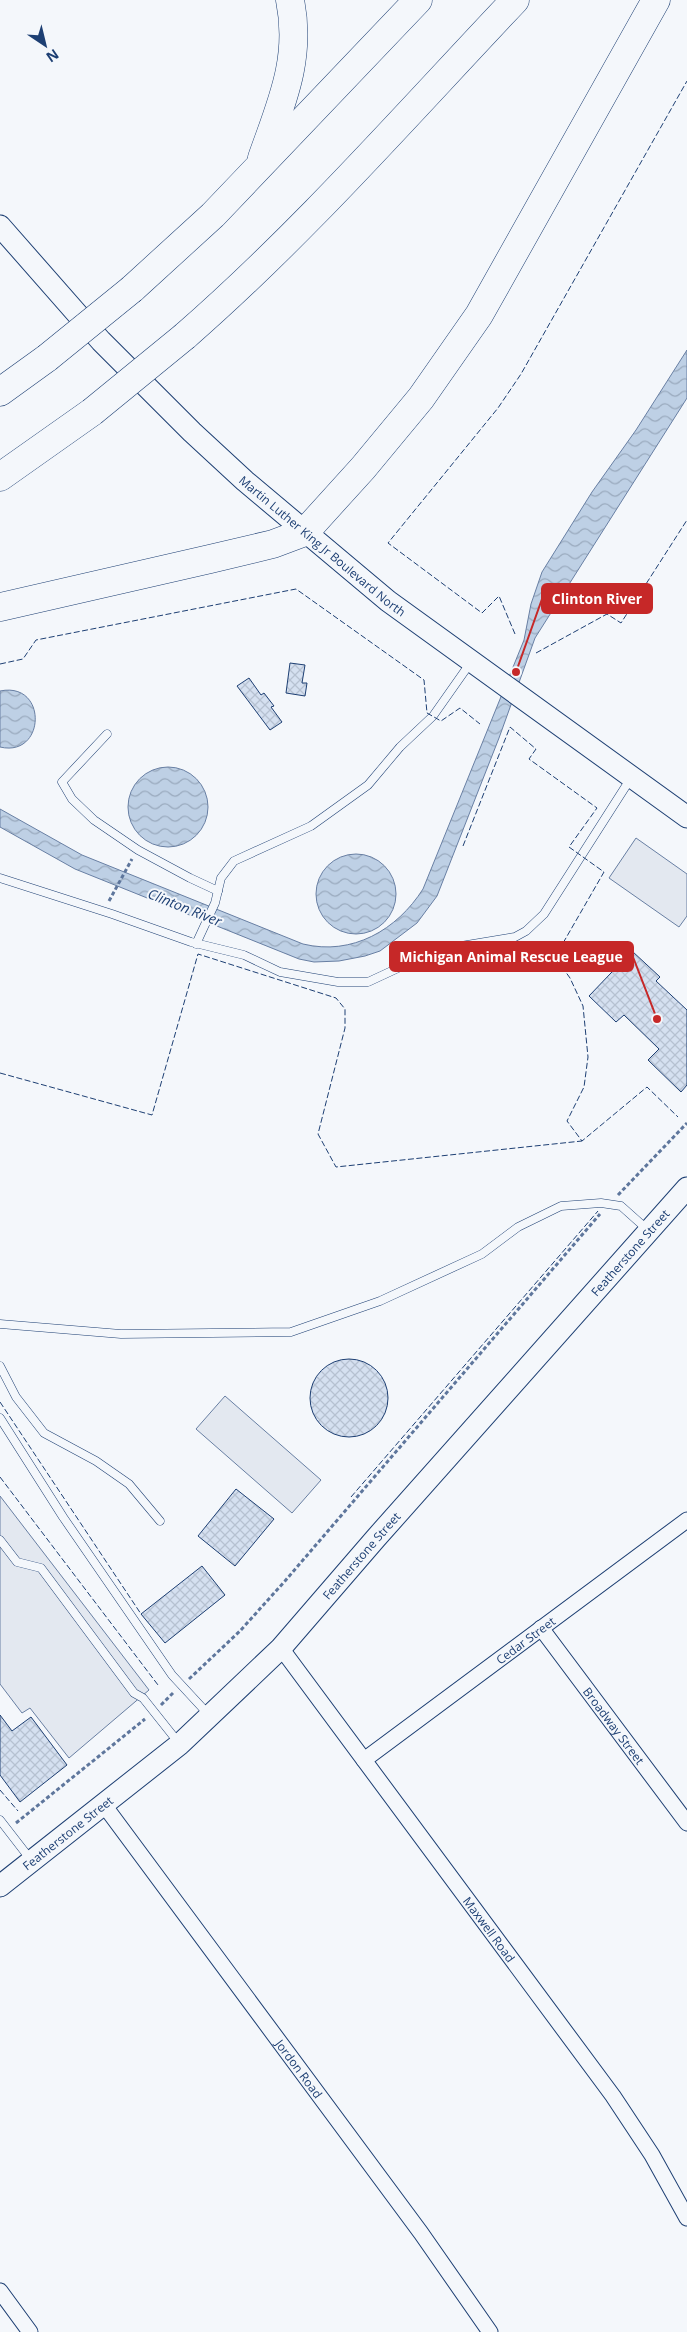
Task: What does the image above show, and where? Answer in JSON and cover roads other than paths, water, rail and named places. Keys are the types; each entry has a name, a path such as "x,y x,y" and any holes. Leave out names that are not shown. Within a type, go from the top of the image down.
{"highway":[{"path":"258,168 292,66 294,42 290,0"},
{"path":"0,392 47,358 132,289 213,215 418,0"},
{"path":"0,477 92,412 185,336 236,290 312,215 515,0"},
{"path":"0,607 228,555 288,539 305,532 363,468 421,398 479,315 656,0"}],"street":[{"name":"Martin Luther King Jr Boulevard North","path":"0,226 50,286 150,391 245,482 388,601 687,817"},
{"name":"Featherstone Street","path":"0,1886 104,1806 180,1744 281,1648 687,1188"},
{"name":"Cedar Street","path":"364,1760 687,1520"},
{"name":"Broadway Street","path":"542,1628 687,1823"},
{"name":"Maxwell Road","path":"281,1648 634,2125 666,2177 687,2218"},
{"name":"Jordon Road","path":"104,1806 420,2233 490,2332"},
{"path":"0,2291 30,2332"}],"lane":[{"path":"196,944 215,903 221,878 234,861 311,826 368,785 400,747 433,716 474,664"},
{"path":"107,734 62,782 72,799 94,820 138,850 218,891"},
{"path":"0,878 104,911 196,944 244,954 280,972 338,982 368,982 437,950 515,937 544,914 631,778"},
{"path":"0,1324 121,1334 292,1332 380,1301 482,1254 518,1227 561,1206 601,1203 621,1206 649,1231"},
{"path":"0,1366 16,1397 44,1433 96,1461 129,1484 160,1520"},
{"path":"0,1418 63,1517 172,1675 210,1716"},
{"path":"0,1540 17,1562 41,1568 134,1693 143,1698 180,1744"},
{"path":"0,1820 32,1861"}],"water":[{"path":"687,350 687,398 535,638 499,738 437,896 417,923 380,951 339,961 314,962 299,959 75,869 0,827 0,809 82,855 303,944 321,947 356,943 387,928 412,904 423,889 524,640 531,604 542,572 592,492 636,430"},
{"path":"0,691 16,691 27,697 33,707 35,719 33,731 26,741 15,747 0,747"},
{"path":"168,767 183,770 196,779 205,792 208,807 205,822 196,835 183,844 168,847 153,844 140,835 131,822 128,807 131,792 140,779 153,770"},
{"path":"356,854 371,857 384,866 393,879 396,894 393,909 384,922 371,931 356,934 341,931 328,922 319,909 316,894 319,879 328,866 341,857"}],"place":[{"name":"Clinton River","path":"516,672"},
{"name":"Michigan Animal Rescue League","path":"657,1019"}]}
